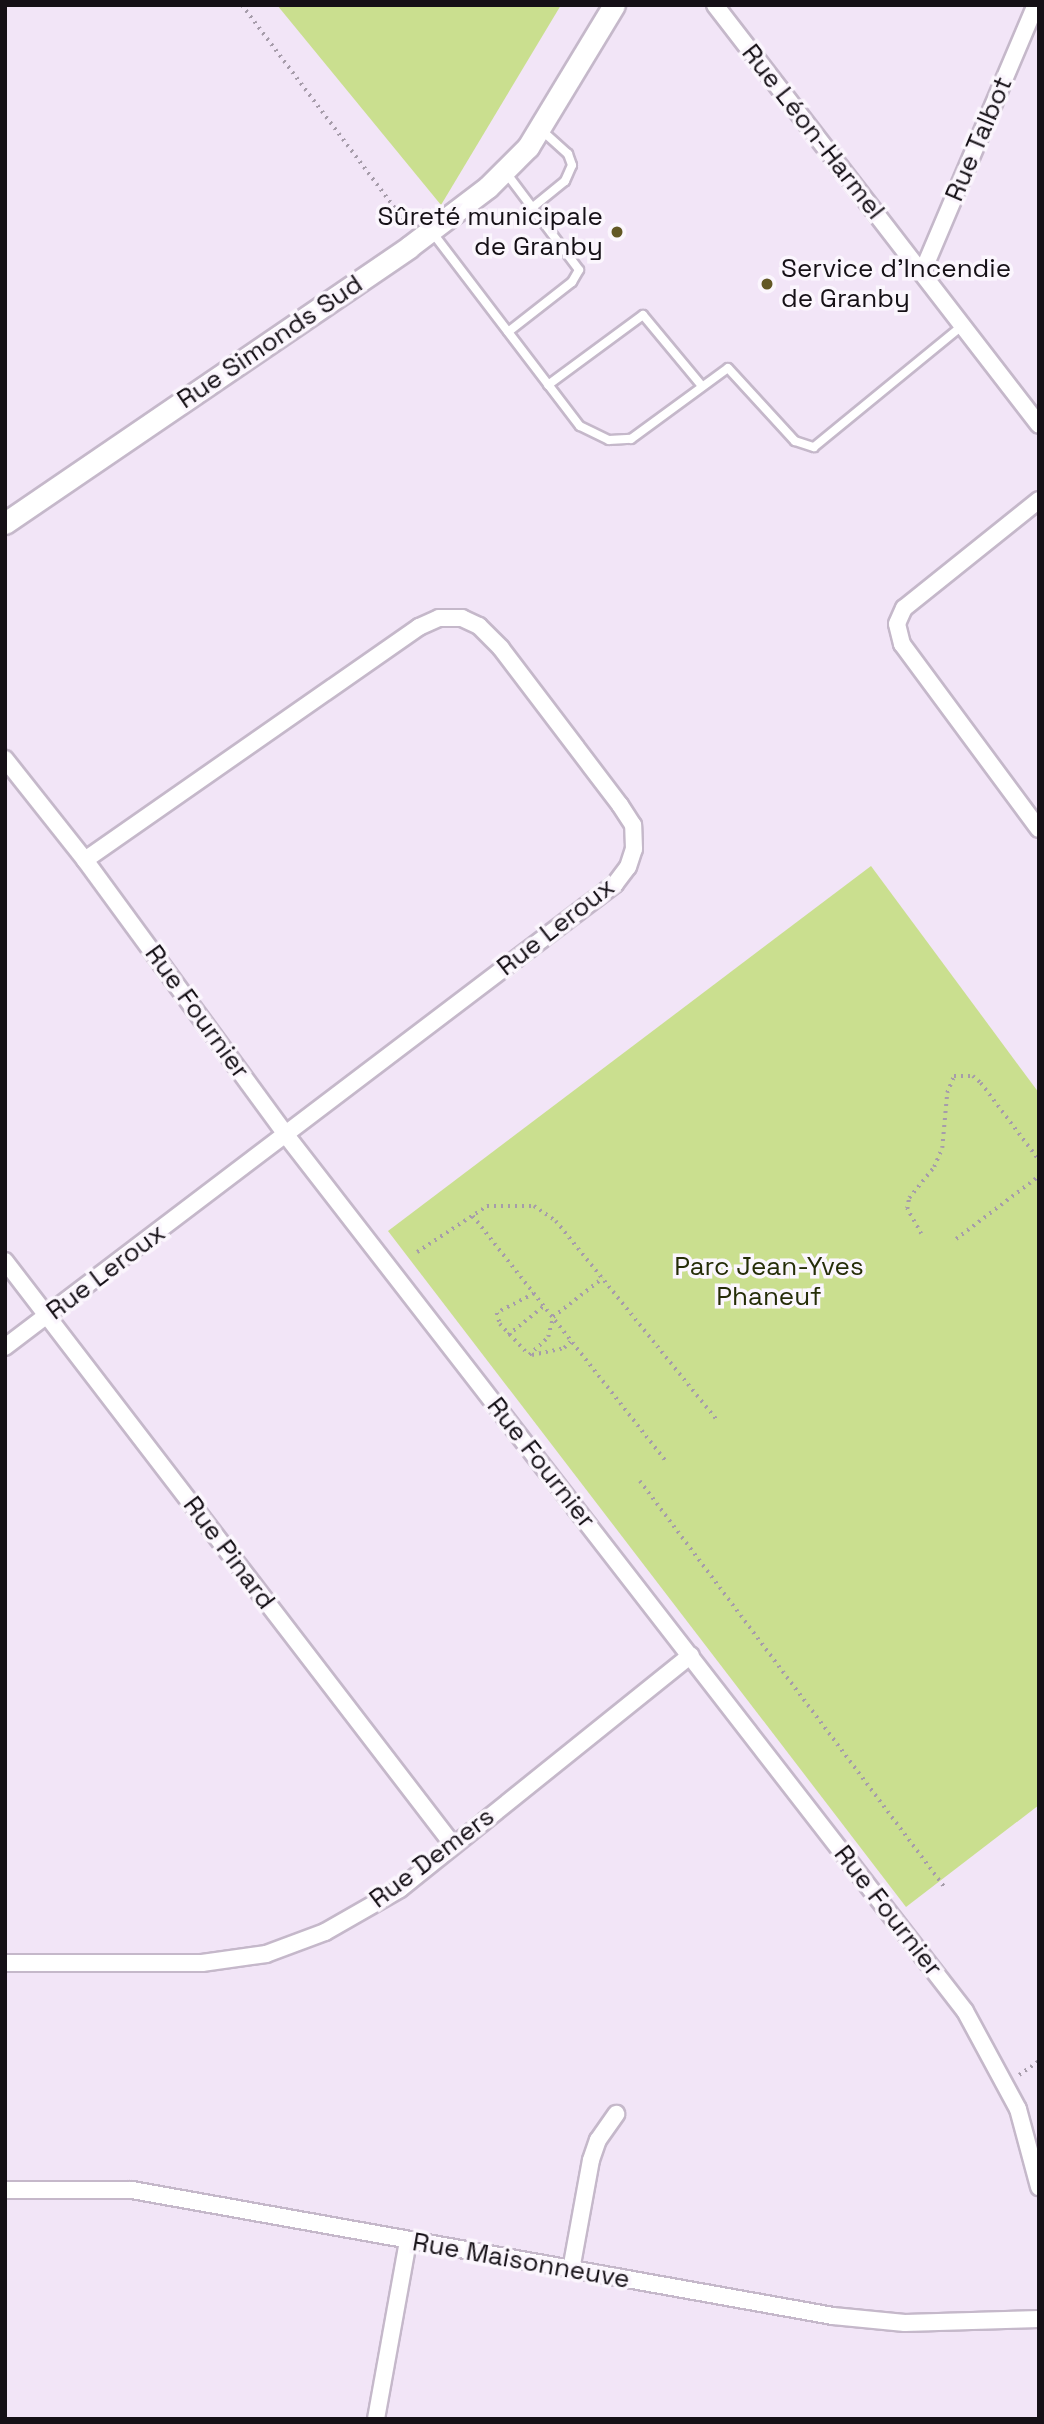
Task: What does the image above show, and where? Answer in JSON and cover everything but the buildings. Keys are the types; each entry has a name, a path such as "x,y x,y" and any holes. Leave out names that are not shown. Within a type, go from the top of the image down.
{"street":[{"name":"Rue Simonds Sud","path":"5,523 424,234 504,170 540,129 614,5"},
{"name":"Rue Léon-Harmel","path":"715,5 1039,425"},
{"name":"Rue Talbot","path":"922,273 1035,5"},
{"path":"1039,500 904,608 897,624 902,645 1039,830"},
{"name":"Rue Leroux","path":"5,1347 615,884 628,867 634,849 633,825 479,626 462,618 439,618 419,627 85,860"},
{"name":"Rue Fournier","path":"5,759 85,860 286,1135 965,2011 1006,2084 1028,2137 1039,2187"},
{"name":"Rue Pinard","path":"5,1261 453,1845"},
{"name":"Rue Demers","path":"5,1963 202,1964 266,1954 325,1931 400,1889 691,1655"},
{"path":"571,2270 591,2161 598,2140 616,2114"},
{"name":"Rue Maisonneuve","path":"5,2190 132,2190 833,2316 905,2323 1039,2319"},
{"path":"376,2419 408,2241"}],"lane":[{"path":"533,207 565,181 572,165 568,155 540,129"},
{"path":"504,170 576,262 578,276 508,332"},
{"path":"424,234 508,332 579,426 609,440 631,439 724,369 734,370 795,441 814,447 962,326"},
{"path":"548,385 643,315 702,386"}],"path":[{"path":"243,5 424,234"},
{"path":"921,1234 907,1209 909,1198 934,1167 942,1148 947,1093 954,1076 973,1076 981,1083 1039,1160"},
{"path":"956,1239 1039,1176"},
{"path":"417,1252 487,1206 534,1206 556,1221 718,1421"},
{"path":"472,1216 666,1461"},
{"path":"529,1356 548,1337 553,1317 603,1278"},
{"path":"529,1356 508,1335 497,1313 534,1294"},
{"path":"508,1335 544,1306"},
{"path":"529,1356 564,1348 571,1341"},
{"path":"640,1481 946,1889"},
{"path":"1006,2084 1039,2061"}],"green space":[{"path":"277,5 561,5 441,205"},
{"name":"Parc Jean-Yves Phaneuf","path":"871,866 1039,1093 1039,1805 906,1907 388,1231"}],"place":[{"name":"Sûreté municipale de Granby","path":"617,232"},
{"name":"Service d'Incendie de Granby","path":"767,284"}]}
